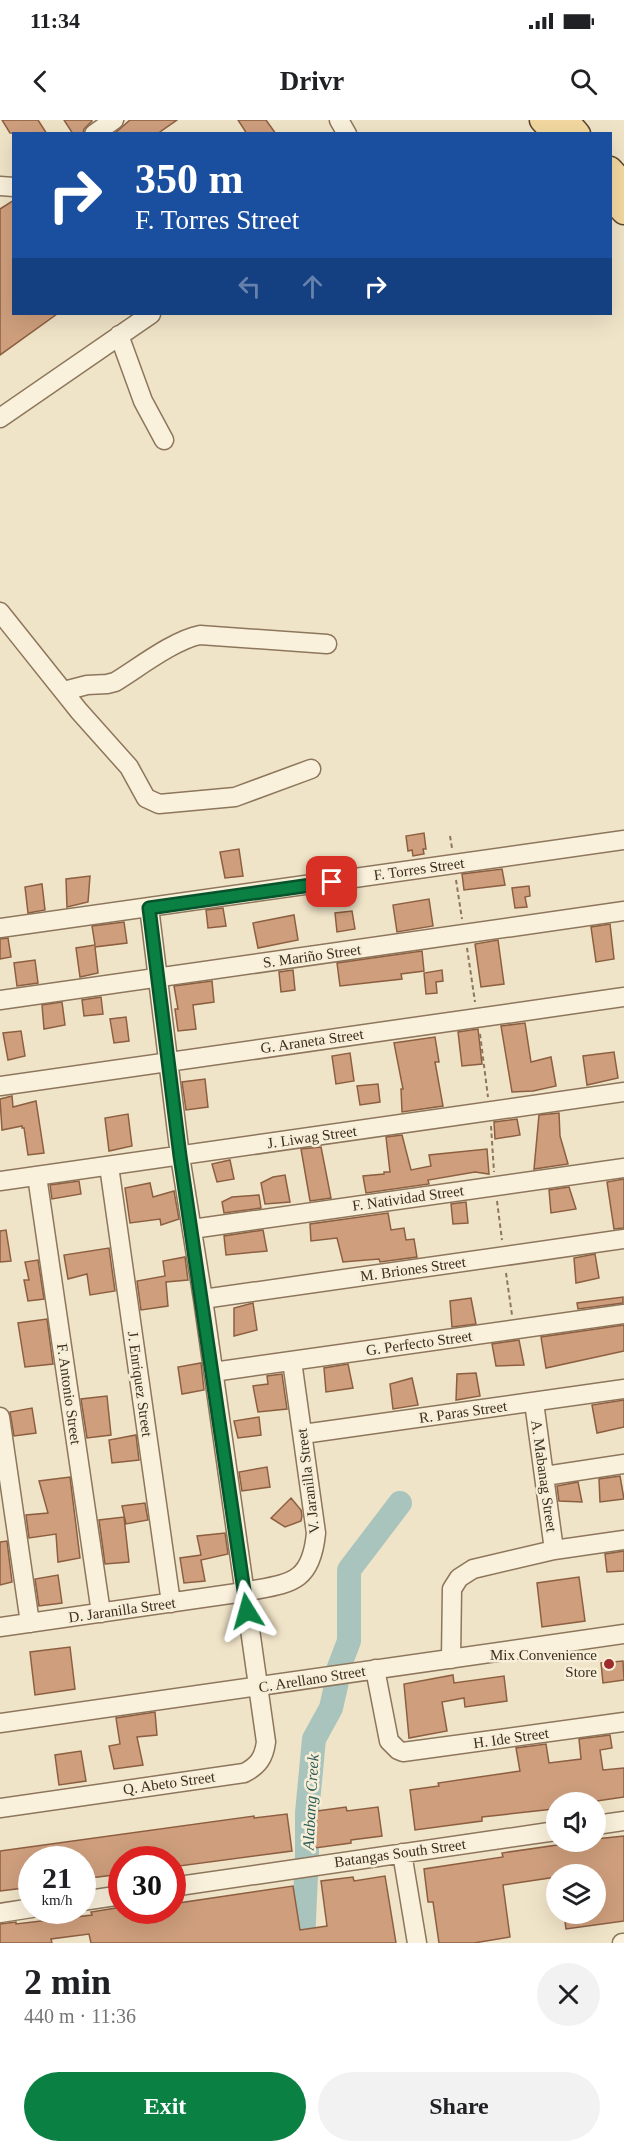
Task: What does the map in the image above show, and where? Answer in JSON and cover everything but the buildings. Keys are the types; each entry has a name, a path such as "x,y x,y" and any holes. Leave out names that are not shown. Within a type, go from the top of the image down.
{"main road":[{"path":"542,120 570,131"},
{"path":"612,171 624,184"},
{"path":"612,198 624,212"}],"street":[{"path":"97,132 114,120"},
{"path":"0,418 150,315"},
{"path":"119,336 143,401 164,440"},
{"path":"0,612 129,767 146,798 153,802 159,804 235,797 311,769"},
{"path":"64,691 87,685 115,682 190,637 200,635 327,644"},
{"name":"F. Torres Street","path":"0,928 624,840"},
{"path":"149,908 180,1156 259,1687"},
{"name":"S. Mariño Street","path":"0,1000 624,912"},
{"name":"G. Araneta Street","path":"0,1086 624,997"},
{"name":"J. Liwag Street","path":"0,1181 624,1092"},
{"name":"J. Enriquez Street","path":"108,1166 171,1603"},
{"name":"F. Natividad Street","path":"192,1229 624,1168"},
{"name":"F. Antonio Street","path":"37,1176 101,1613"},
{"name":"M. Briones Street","path":"203,1299 624,1239"},
{"name":"G. Perfecto Street","path":"213,1372 624,1314"},
{"name":"V. Jaranilla Street","path":"244,1592 280,1585 297,1578 309,1566 314,1550 316,1533 292,1361"},
{"name":"R. Paras Street","path":"303,1434 624,1389"},
{"name":"A. Mabanag Street","path":"534,1402 554,1550"},
{"path":"0,1417 30,1623"},
{"path":"545,1476 624,1464"},
{"path":"451,1659 452,1589 459,1578 473,1569 554,1550 624,1540"},
{"name":"D. Jaranilla Street","path":"0,1627 244,1592"},
{"name":"C. Arellano Street","path":"0,1723 624,1634"},
{"name":"H. Ide Street","path":"375,1669 389,1741 398,1750 410,1753 624,1722"},
{"name":"Q. Abeto Street","path":"0,1808 244,1773 256,1767 264,1754 266,1742 259,1687"},
{"path":"606,1824 624,1821"},
{"name":"Batangas South Street","path":"186,1885 546,1832"},
{"path":"402,1852 417,1943"},
{"path":"0,1913 18,1910"}],"waterway":[{"name":"Alabang Creek","path":"338,1670 349,1641 349,1570 400,1503"},
{"name":"Alabang Creek","path":"307,1860 307,1813 314,1739 331,1708 338,1677"},
{"name":"Alabang Creek","path":"303,1943 306,1875"}],"place":[{"name":"Mix Convenience Store","path":"609,1664"}],"route":[{"path":"247,1611 203,1299 180,1156 149,908 332,882"}]}
